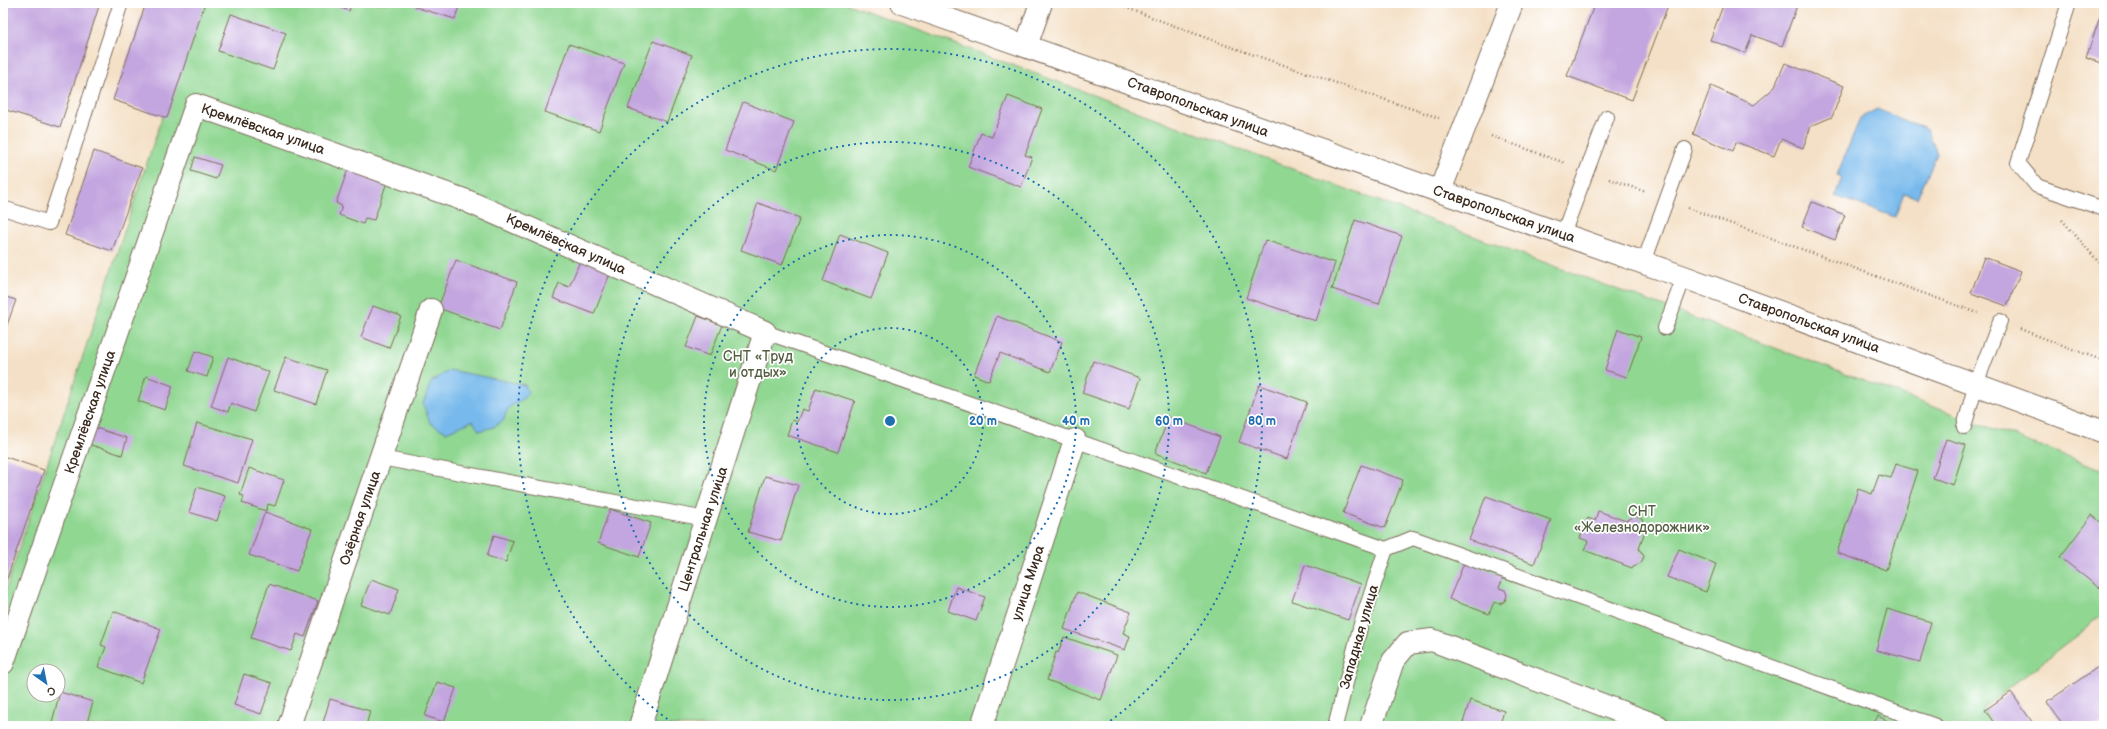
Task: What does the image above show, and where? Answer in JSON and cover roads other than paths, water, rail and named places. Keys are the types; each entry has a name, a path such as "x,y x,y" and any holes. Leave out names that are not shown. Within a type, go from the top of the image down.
{"street":[{"name":"Ставропольская улица","path":"902,3 1200,106 1267,132 1644,262 2104,432"},
{"path":"1026,46 1041,3"},
{"path":"1440,191 1512,3"},
{"name":"Кремлёвская улица","path":"3,663 196,105 467,201 766,332"},
{"name":"Озёрная улица","path":"289,726 431,310"},
{"name":"Центральная улица","path":"640,726 766,332"},
{"name":"улица Мира","path":"982,726 1075,440"},
{"path":"1371,726 1392,660 1408,643 1432,640 1629,721 1658,726"}],"lane":[{"path":"3,208 49,223 121,3"},
{"path":"2068,3 2018,163 2037,186 2104,209"},
{"path":"1563,234 1607,117"},
{"path":"1644,262 1685,149"},
{"path":"1666,328 1684,277"},
{"path":"1964,427 1976,384 2000,321"},
{"path":"766,332 1386,549 1413,538 1936,726"},
{"path":"380,458 706,519"},
{"name":"Западная улица","path":"1335,726 1361,624 1386,549"}],"water":[{"path":"1877,109 1928,130 1937,154 1917,198 1904,193 1895,217 1835,196 1842,177 1837,175 1860,118"},
{"path":"450,370 525,385 528,392 522,399 509,409 504,420 494,427 479,431 473,421 446,432 430,423 423,404 431,382"}],"park label":[{"name":"СНТ «Труд и отдых»","path":"758,364"},
{"name":"СНТ «Железнодорожник»","path":"1642,520"}]}
